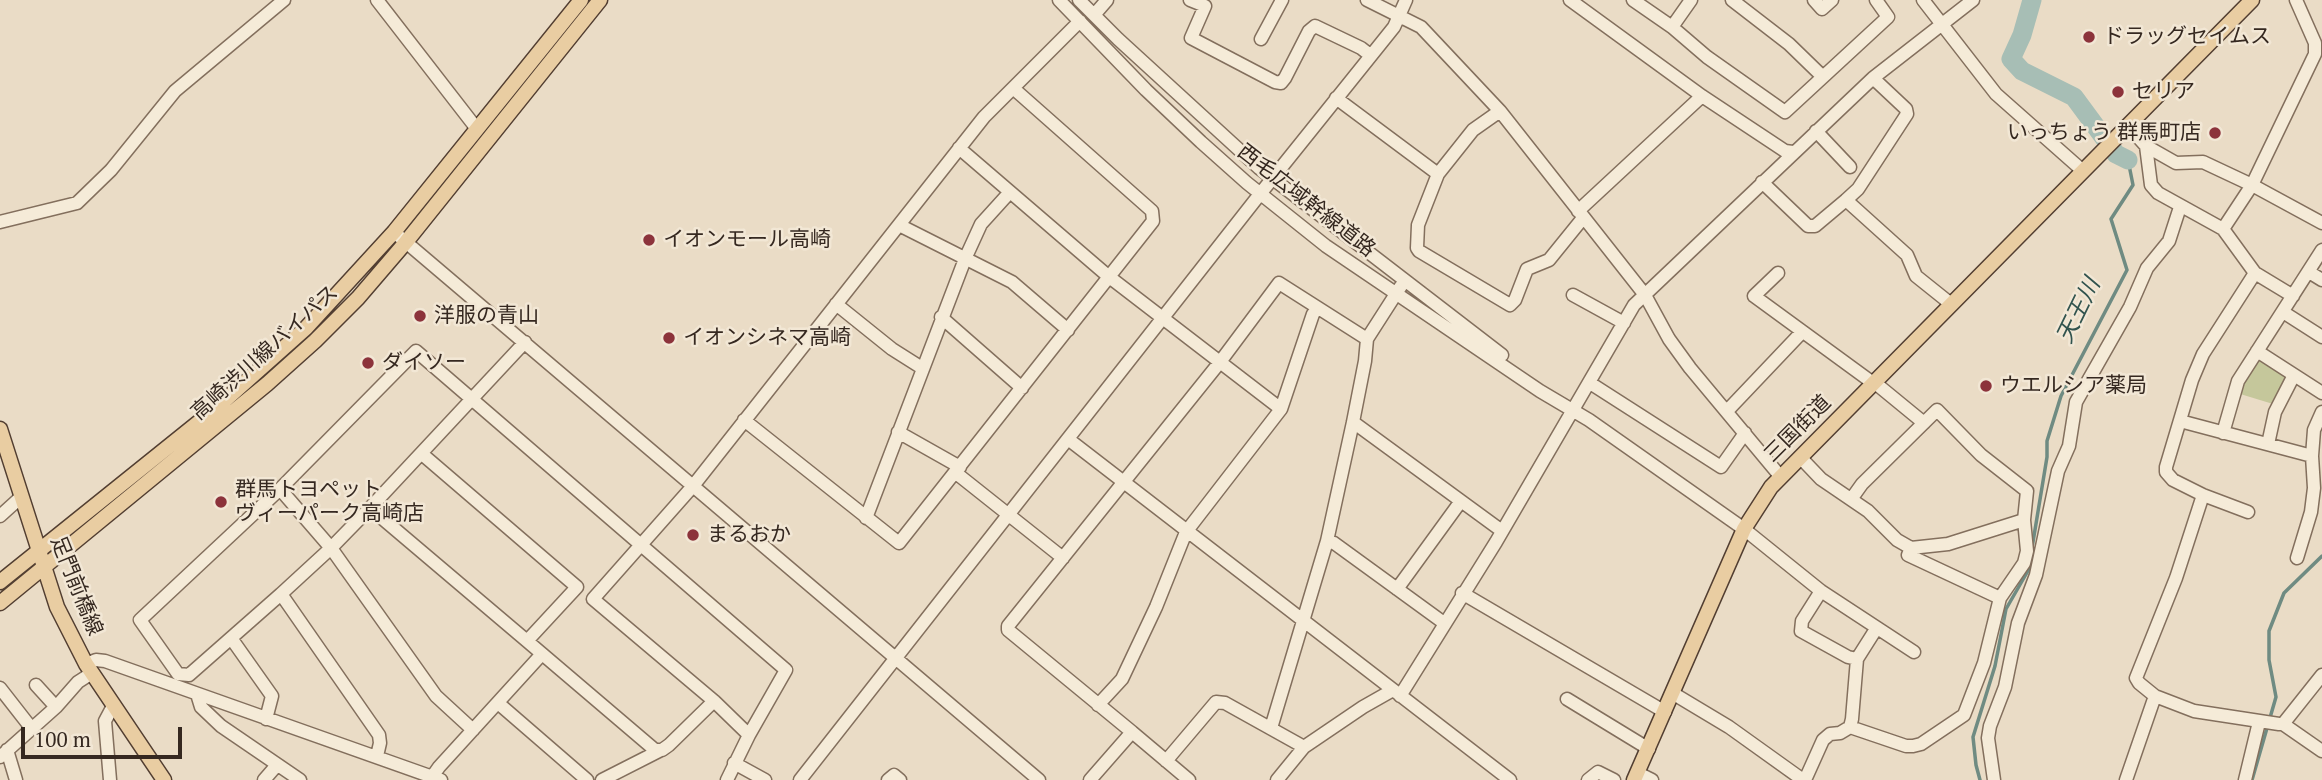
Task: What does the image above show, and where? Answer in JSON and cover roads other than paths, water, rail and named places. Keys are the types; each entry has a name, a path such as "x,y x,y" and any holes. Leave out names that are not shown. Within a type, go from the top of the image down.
{"main road":[{"name":"高崎渋川線バイパス","path":"0,603 267,384 358,298 477,129 581,0"},
{"name":"高崎渋川線バイパス","path":"0,582 257,374 400,237 600,0"},
{"path":"2127,126 2252,0"},
{"name":"三国街道","path":"1636,777 1744,529 1780,476 2127,126"},
{"name":"足門前橋線","path":"0,429 57,607 89,669 163,780"}],"street":[{"path":"0,222 77,203 111,170 175,91 285,0"},
{"path":"377,0 477,129"},
{"name":"西毛広域幹線道路","path":"1059,0 1155,99 1260,194 1326,246 1540,391 1575,410 1744,529 1821,591 1914,652"},
{"name":"西毛広域幹線道路","path":"1079,0 1206,121 1273,179 1556,399"},
{"path":"1094,15 1107,0"},
{"path":"1190,0 1205,6 1191,38 1275,82 1281,83 1285,78 1309,31 1315,26 1370,55"},
{"path":"1262,39 1282,0"},
{"path":"1367,0 1421,27 1500,111 1645,295 1670,339 1780,476"},
{"path":"800,780 1399,18 1406,0"},
{"path":"1570,0 1702,96 1785,151 1793,152"},
{"path":"1633,0 1785,112 1888,17 1876,0"},
{"path":"1672,27 1691,0"},
{"path":"1732,0 1789,44 1822,76"},
{"path":"1814,0 1822,9 1832,0"},
{"path":"1923,0 1996,94 2083,171"},
{"path":"1277,780 1304,747 1363,707 1397,693 1502,531 1634,305 1873,78 1973,0"},
{"path":"2223,229 2252,185 2315,54 2318,43 2296,0"},
{"path":"749,735 593,599 693,486 984,117 1080,21"},
{"path":"1762,181 1808,226 1815,226 1858,189 1907,114 1906,109 1873,78"},
{"path":"744,420 899,543 1153,220 1152,211 1013,88"},
{"path":"1500,111 1473,130 1438,174 1418,225 1417,248 1510,305 1515,300 1527,269 1549,260 1581,215 1702,96"},
{"path":"1336,98 1438,174"},
{"path":"2127,126 2146,146 2176,163 2203,162 2322,223"},
{"path":"1816,131 1850,167"},
{"path":"2146,146 2151,185 2158,193 2223,229 2255,273 2293,296"},
{"path":"959,148 1108,276 1281,409"},
{"path":"866,518 965,259 981,224 1010,192"},
{"path":"1846,200 1907,255 1916,276 1951,304"},
{"path":"1994,780 1988,738 1990,726 2005,687 2018,623 2036,575 2058,471 2069,446 2076,401 2130,307 2147,268 2169,241 2180,206"},
{"path":"899,225 1012,282 1068,330"},
{"path":"400,237 1039,780"},
{"path":"2223,433 2238,381 2322,250"},
{"path":"2309,272 2322,281"},
{"path":"1778,273 1754,296 1923,423"},
{"path":"2248,512 2203,495 2173,480 2166,472 2192,380 2203,354 2255,273"},
{"path":"1271,728 1327,541 1353,422 1367,339 1405,279"},
{"path":"1189,780 1008,630 1008,626 1220,362 1279,283 1367,339"},
{"path":"1573,295 1624,323"},
{"path":"836,304 892,349 922,368"},
{"path":"1098,705 1122,679 1156,607 1186,532 1281,409 1313,314 1318,308"},
{"path":"2283,312 2322,337"},
{"path":"941,317 1022,388"},
{"path":"1727,411 1802,332"},
{"path":"525,342 471,400 422,454 331,548 189,675 178,674 140,620 280,489 416,351 471,400 642,544 786,670 727,780"},
{"path":"2257,352 2322,393"},
{"path":"2268,444 2275,412 2294,375"},
{"path":"1590,383 1721,467 1745,433"},
{"path":"1850,727 1913,746 1921,744 1964,715 1984,663 2000,598 2024,563 2027,551 2024,520 2027,491 1981,455 1937,410 1862,484 1852,498"},
{"path":"2297,558 2311,512 2314,488 2314,430 2322,412"},
{"path":"2180,421 2312,456"},
{"path":"1353,422 1502,531"},
{"path":"898,432 958,470 1063,558"},
{"path":"1068,439 1510,780"},
{"path":"422,454 577,587 527,641"},
{"path":"1800,457 1821,479 1852,498 1897,540 1911,548 1948,544 2024,520"},
{"path":"280,489 331,548 436,696 473,730"},
{"path":"2203,495 2176,578 2136,678 2155,696 2194,711 2283,724 2322,751"},
{"path":"0,516 21,497"},
{"path":"1397,589 1461,501"},
{"path":"370,508 649,747 662,750"},
{"path":"1327,541 1334,543 1444,623"},
{"path":"1911,548 1908,555 2000,598"},
{"path":"1821,591 1802,621 1801,631 1848,657 1857,659"},
{"path":"1462,593 1665,712"},
{"path":"281,594 379,735 377,756"},
{"path":"1674,694 1729,727 1804,780 1823,740 1830,734 1840,733 1850,727 1853,719 1857,659 1876,629"},
{"path":"231,638 272,696 266,719"},
{"path":"16,780 4,753 56,707 96,660 437,778 439,766 541,655"},
{"path":"2283,724 2322,675"},
{"path":"37,685 56,707"},
{"path":"0,688 32,729"},
{"path":"197,694 201,707 234,737 300,780"},
{"path":"2126,780 2155,696"},
{"path":"1567,699 1649,749"},
{"path":"602,780 662,750 713,701"},
{"path":"1166,761 1216,702 1225,703 1304,747"},
{"path":"498,703 587,780"},
{"path":"110,780 105,721 113,706"},
{"path":"2245,780 2259,722"},
{"path":"1090,780 1132,732"},
{"path":"734,764 765,780"},
{"path":"264,780 277,765"},
{"path":"1588,780 1598,772 1614,780"},
{"path":"888,780 894,775 900,780"},
{"path":"1636,777 1652,780"}],"waterway":[{"name":"天王川","path":"2032,0 2022,35 2011,59 2022,71 2074,97 2116,154 2128,160"},
{"name":"天王川","path":"2032,548 2047,457 2047,441 2061,396 2127,270 2111,219 2133,185 2128,160"},
{"path":"2252,780 2276,697 2269,660 2269,631 2284,593 2322,556"},
{"name":"天王川","path":"1980,780 1973,737 1995,666 2006,609 2030,563"}],"place":[{"name":"ドラッグセイムス","path":"2089,37"},
{"name":"セリア","path":"2118,92"},
{"name":"いっちょう 群馬町店","path":"2215,133"},
{"name":"イオンモール高崎","path":"649,240"},
{"name":"洋服の青山","path":"420,316"},
{"name":"イオンシネマ高崎","path":"669,338"},
{"name":"ダイソー","path":"368,363"},
{"name":"ウエルシア薬局","path":"1986,386"},
{"name":"群馬トヨペット ヴィーパーク高崎店","path":"221,502"},
{"name":"まるおか","path":"693,535"}]}
